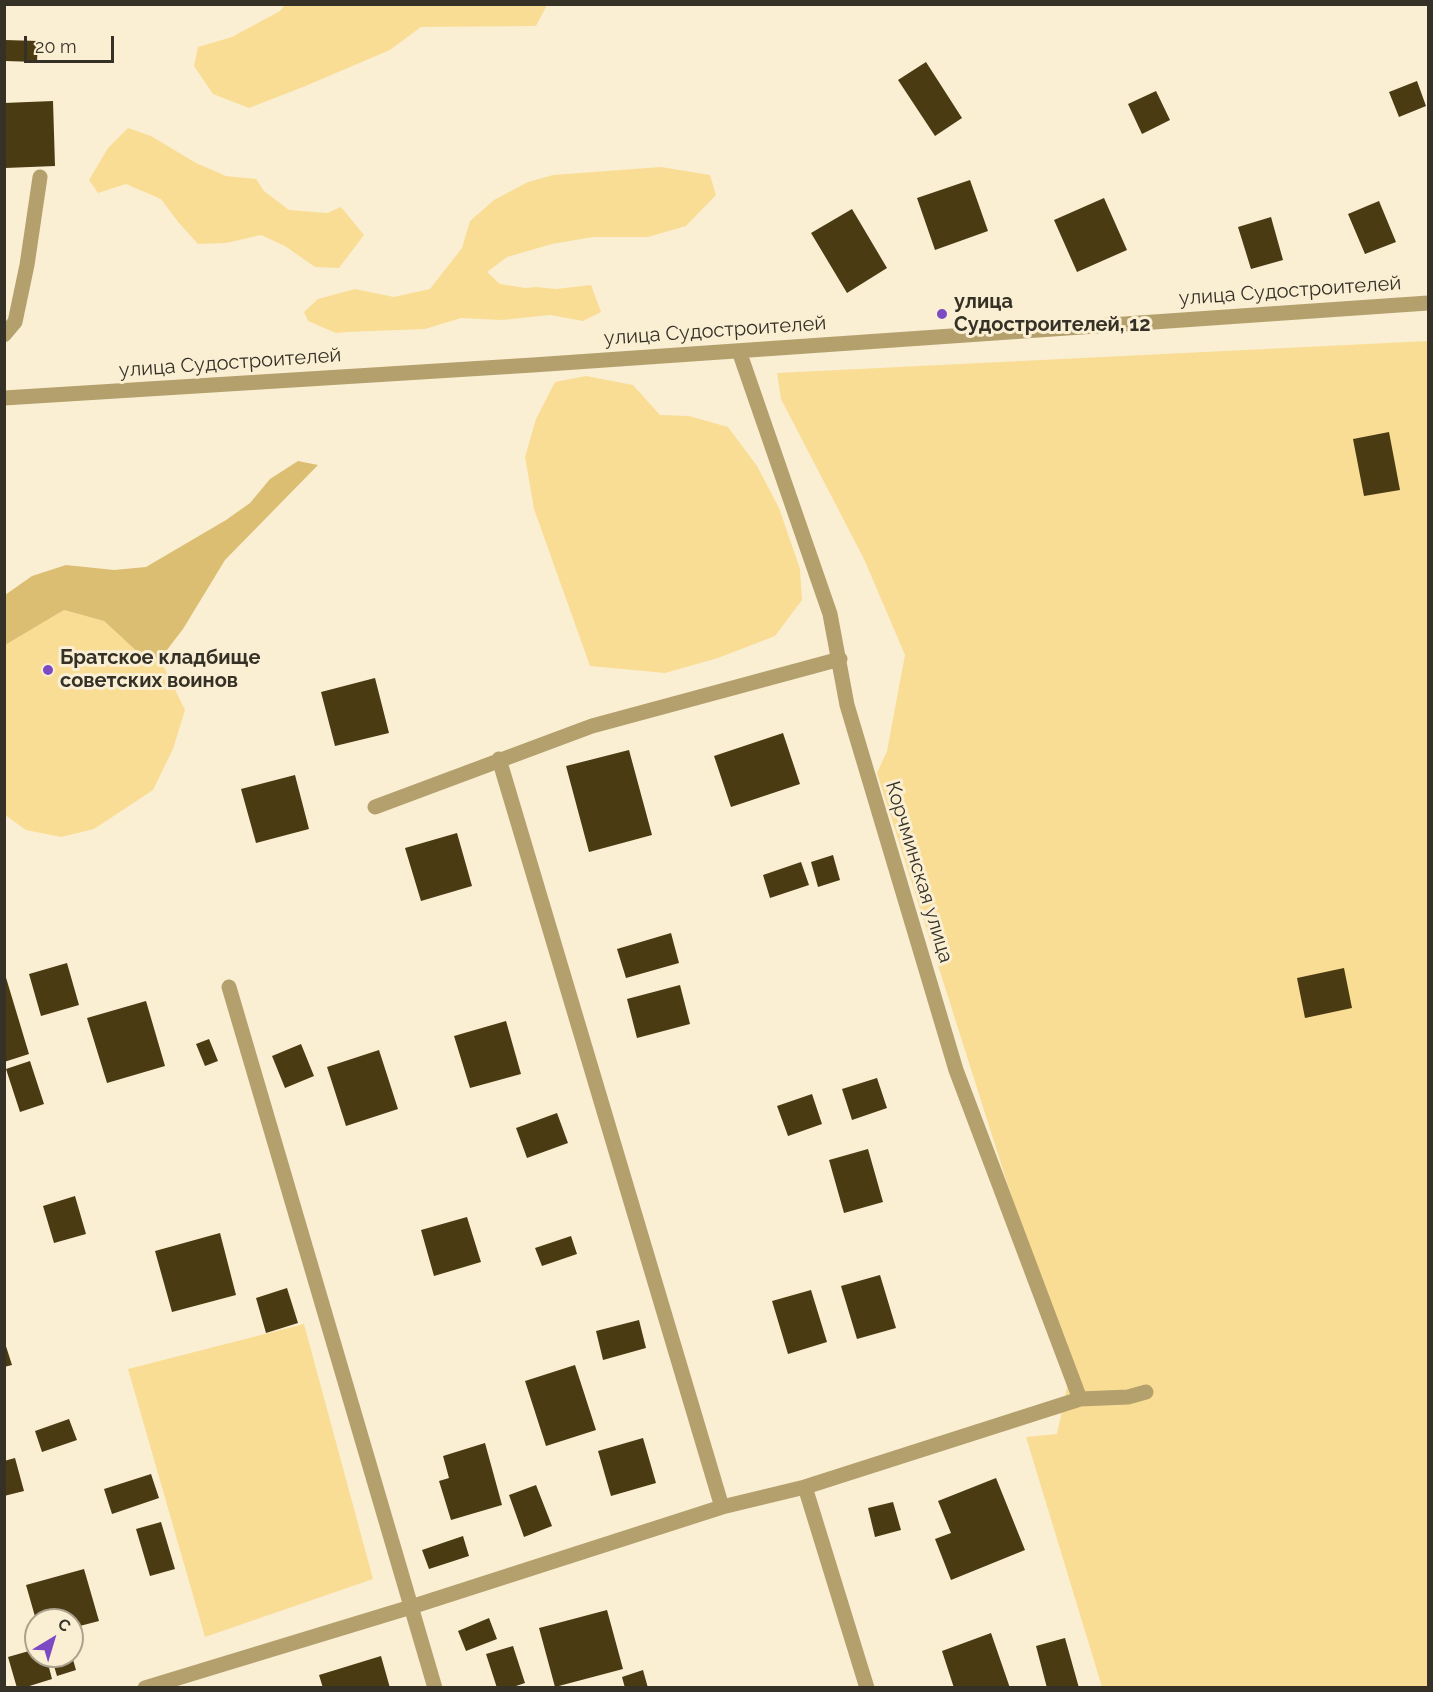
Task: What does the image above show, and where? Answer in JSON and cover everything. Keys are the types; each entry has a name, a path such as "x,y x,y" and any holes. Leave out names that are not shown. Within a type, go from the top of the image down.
{"street":[{"path":"4,335 15,322 27,265 40,177"},
{"name":"улица Судостроителей","path":"4,398 739,351 1428,303"},
{"name":"Корчминская улица","path":"739,351 830,614 847,705 956,1070 1080,1399"},
{"path":"375,807 592,726 840,659"},
{"path":"499,759 722,1507"},
{"path":"229,987 435,1688"},
{"path":"145,1688 411,1607 722,1507 806,1487 1080,1399 1128,1397 1146,1392"},
{"path":"806,1487 867,1688"}],"shaded area":[{"path":"285,5 547,5 536,26 421,27 390,50 249,108 213,94 194,66 198,47 232,37 280,11"},
{"path":"128,128 151,136 196,163 226,176 256,179 264,191 289,210 327,213 341,207 364,235 339,268 315,267 285,246 261,235 226,243 198,244 161,199 126,184 98,193 89,180 108,148"},
{"path":"661,167 710,175 716,195 686,226 648,237 593,237 552,244 507,257 487,272 500,284 525,288 556,289 591,285 601,312 583,321 550,315 502,320 461,318 425,329 336,333 308,321 304,312 318,299 355,289 394,297 430,289 462,248 470,221 494,200 528,182 553,175"},
{"path":"1428,341 1428,1687 1102,1687 1026,1437 1057,1434 1069,1378 877,773 887,751 905,655 864,559 781,399 777,373"},
{"path":"586,376 633,385 660,415 689,416 728,427 757,466 779,508 800,569 802,600 775,636 718,658 665,673 590,666 534,509 525,457 536,419 555,382"},
{"path":"298,461 318,465 225,560 183,629 160,659 142,656 104,621 64,610 5,645 5,595 32,576 66,565 114,570 146,567 226,520 250,503 270,479"},
{"path":"64,610 104,621 142,656 160,659 185,710 173,749 153,790 94,829 61,837 26,830 5,815 4,645"},
{"path":"304,1324 373,1579 205,1637 128,1369"}],"building":[{"path":"5,40 38,41 37,62 5,61"},
{"path":"926,62 962,118 935,136 898,80"},
{"path":"1417,81 1426,106 1399,117 1389,92"},
{"path":"1156,91 1170,120 1142,134 1128,104"},
{"path":"53,101 55,166 5,168 4,103"},
{"path":"970,180 988,231 935,250 917,198"},
{"path":"1104,198 1127,250 1077,272 1054,220"},
{"path":"1379,201 1396,242 1365,254 1348,214"},
{"path":"852,209 887,268 847,293 811,233"},
{"path":"1271,217 1283,260 1251,269 1238,227"},
{"path":"1389,432 1400,490 1364,496 1353,439"},
{"path":"375,678 389,733 335,746 321,692"},
{"path":"783,733 800,784 731,807 714,756"},
{"path":"629,750 652,835 589,852 566,766"},
{"path":"295,775 309,829 256,843 241,789"},
{"path":"457,833 472,886 421,901 405,848"},
{"path":"833,855 840,880 818,887 811,862"},
{"path":"801,862 809,885 770,898 763,875"},
{"path":"671,933 679,963 626,978 617,949"},
{"path":"67,963 79,1005 41,1016 29,974"},
{"path":"1344,968 1352,1008 1305,1018 1297,978"},
{"path":"4,971 29,1054 4,1062"},
{"path":"680,985 690,1024 637,1038 627,999"},
{"path":"146,1001 165,1066 107,1083 87,1018"},
{"path":"506,1021 521,1074 470,1088 454,1036"},
{"path":"209,1039 218,1061 205,1066 196,1044"},
{"path":"301,1044 314,1076 285,1088 272,1056"},
{"path":"379,1050 398,1109 346,1126 327,1067"},
{"path":"30,1061 44,1104 20,1112 6,1069"},
{"path":"877,1078 887,1108 852,1120 842,1089"},
{"path":"812,1094 822,1124 788,1136 777,1106"},
{"path":"557,1113 568,1143 527,1158 516,1128"},
{"path":"868,1149 883,1202 844,1213 829,1160"},
{"path":"75,1196 86,1234 54,1243 43,1206"},
{"path":"467,1217 481,1262 434,1276 421,1230"},
{"path":"220,1233 236,1295 172,1312 155,1251"},
{"path":"571,1236 577,1254 542,1266 535,1248"},
{"path":"880,1275 896,1328 857,1339 841,1286"},
{"path":"287,1288 298,1323 266,1333 256,1298"},
{"path":"811,1290 827,1342 788,1354 772,1301"},
{"path":"639,1320 646,1348 603,1360 596,1331"},
{"path":"4,1340 12,1365 4,1367"},
{"path":"575,1365 596,1430 546,1446 525,1381"},
{"path":"69,1419 77,1440 42,1452 35,1431"},
{"path":"643,1438 656,1483 611,1496 598,1451"},
{"path":"485,1443 502,1505 451,1520 439,1481 449,1478 443,1456"},
{"path":"15,1458 24,1491 4,1496 4,1461"},
{"path":"151,1474 159,1498 112,1514 104,1489"},
{"path":"996,1478 1025,1550 951,1580 935,1539 951,1533 938,1501"},
{"path":"536,1485 552,1526 524,1537 509,1495"},
{"path":"893,1502 901,1530 875,1537 868,1508"},
{"path":"161,1522 175,1569 150,1576 136,1529"},
{"path":"463,1536 469,1556 429,1569 422,1550"},
{"path":"84,1569 99,1621 84,1625 84,1608 33,1608 26,1585"},
{"path":"607,1610 623,1669 555,1687 539,1628"},
{"path":"489,1618 497,1639 466,1651 458,1631"},
{"path":"991,1633 1010,1688 954,1688 942,1651"},
{"path":"1065,1638 1079,1688 1047,1688 1036,1646"},
{"path":"513,1646 525,1683 510,1688 497,1688 486,1654"},
{"path":"24,1652 24,1668 49,1668 52,1679 17,1688 8,1657"},
{"path":"381,1656 390,1688 323,1688 319,1675"},
{"path":"55,1668 75,1668 76,1670 57,1676"},
{"path":"643,1670 648,1688 625,1688 622,1677"}],"place":[{"name":"улица Судостроителей, 12","path":"942,314"},
{"name":"Братское кладбище советских воинов","path":"48,670"}]}
